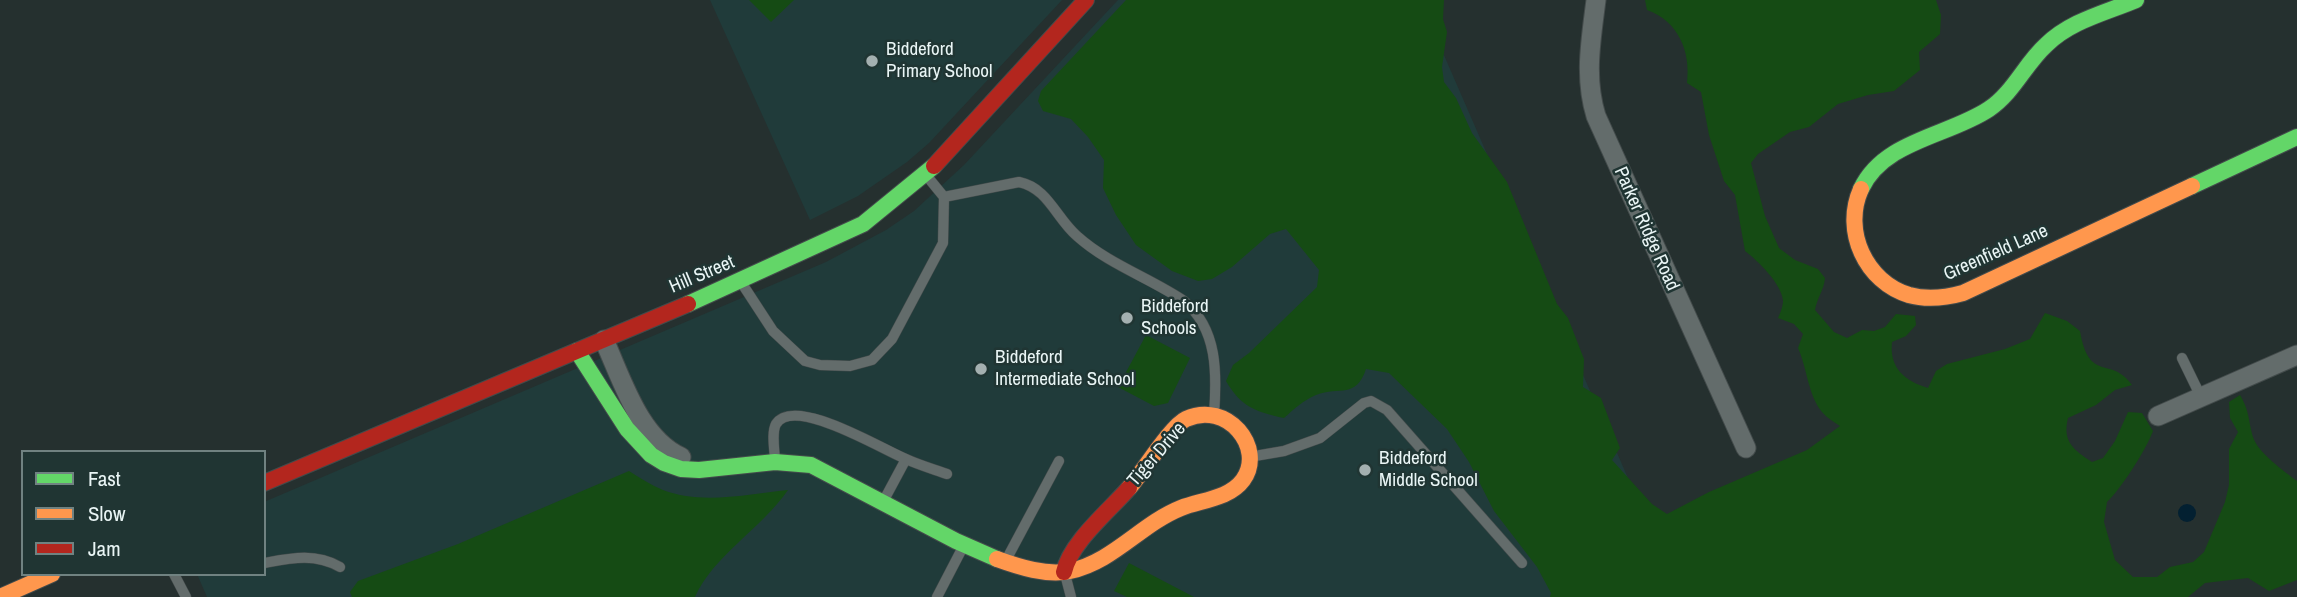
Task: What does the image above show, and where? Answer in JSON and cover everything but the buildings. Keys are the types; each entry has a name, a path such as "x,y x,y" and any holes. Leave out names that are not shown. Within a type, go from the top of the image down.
{"street":[{"name":"Hill Street","path":"266,482 741,281 863,224 926,175 1071,9 1086,0"},
{"name":"Parker Ridge Road","path":"1596,0 1588,66 1590,92 1596,116 1746,449"},
{"name":"Greenfield Lane","path":"2136,0 2073,27 2052,40 2004,96 1987,110 1900,149 1878,164 1862,186 1854,223 1865,260 1881,279 1914,297 1939,299 1963,293 2297,137"},
{"path":"604,340 642,422 651,435 668,451 707,469"},
{"path":"577,351 631,436 648,453 665,464 680,468 707,469 798,463 813,466 1004,562 1019,567 1064,572 1096,561 1177,510 1231,491 1246,473 1248,443 1229,421 1214,415"},
{"path":"2158,416 2297,355"},
{"name":"Tiger Drive","path":"1064,572 1066,562 1074,549 1145,469 1175,427 1191,416 1214,415"},
{"path":"0,597 47,576"}],"lane":[{"path":"741,281 773,331 804,360 820,365 850,366 872,360 892,339 943,243 944,197 926,175"},
{"path":"944,197 1019,182 1031,184 1086,243 1184,300 1196,312 1208,332 1216,377 1214,415"},
{"path":"2182,358 2201,397"},
{"path":"1249,457 1284,451 1320,438 1364,403 1371,401 1387,410 1522,563"},
{"path":"775,464 774,429 781,419 794,415 843,428 906,459 947,474"},
{"path":"884,501 906,459"},
{"path":"1004,562 1059,461"},
{"path":"937,597 964,544"},
{"path":"266,563 298,557 320,558 340,567"},
{"path":"1064,572 1071,597"},
{"path":"175,576 186,597"}],"shaded area":[{"name":"Biddeford Primary School","path":"710,0 1062,0 929,143 858,196 810,220"},
{"name":"Biddeford Schools","path":"1118,0 1420,0 1651,531 2061,597 207,597 198,576 266,576 266,501 826,262 886,230 914,211 964,165"},
{"path":"2187,504 2193,507 2196,513 2193,519 2187,522 2181,519 2178,513 2181,507"}],"green space":[{"path":"749,0 794,0 771,22"},
{"path":"1126,0 1444,0 1443,19 1447,32 1442,67 1444,82 1456,98 1472,133 1507,182 1557,304 1568,318 1584,359 1583,387 1601,398 1620,448 1612,460 1652,504 1667,514 1709,492 1807,450 1840,426 1824,414 1814,398 1798,348 1803,334 1794,324 1778,318 1782,308 1782,294 1774,280 1745,251 1735,195 1724,181 1709,135 1701,92 1687,83 1687,60 1680,39 1667,22 1647,10 1645,0 1936,0 1941,15 1940,34 1919,52 1920,70 1894,91 1838,104 1809,127 1790,132 1758,154 1751,163 1765,216 1779,248 1795,260 1818,269 1825,278 1815,310 1834,332 1847,338 1862,330 1874,331 1885,327 1896,314 1915,316 1916,325 1906,336 1892,342 1893,359 1900,372 1912,382 1928,388 1936,371 1947,364 2005,349 2030,339 2045,313 2067,321 2080,331 2089,358 2124,376 2132,385 2115,390 2096,405 2068,418 2067,433 2071,445 2092,462 2103,458 2115,441 2128,412 2142,413 2153,431 2133,469 2107,502 2104,522 2115,560 2133,577 2157,577 2170,567 2193,562 2204,552 2225,502 2229,485 2229,449 2238,432 2230,418 2229,402 2240,395 2256,443 2272,461 2297,481 2297,580 2269,591 2248,578 2205,583 2188,597 1550,597 1551,593 1537,567 1494,511 1469,462 1447,429 1389,373 1366,369 1362,378 1352,388 1316,395 1284,418 1250,407 1232,390 1226,381 1233,365 1317,287 1319,270 1286,229 1270,234 1232,267 1212,279 1198,281 1172,271 1136,245 1116,215 1103,188 1104,160 1071,119 1043,111 1038,101 1041,91"},
{"path":"1146,335 1190,358 1168,403 1154,406 1118,387"},
{"path":"629,471 663,490 693,497 725,497 788,490 765,517 713,568 695,597 352,597 350,592 358,581 458,544"},
{"path":"1129,563 1194,597 1127,597 1114,591"}],"traffic: fast":[{"path":"1861,189 1871,173 1901,149 1973,118 1998,102 2055,37 2088,18 2136,0"},
{"path":"2192,186 2297,137"},
{"path":"688,304 863,224 934,166"},
{"path":"577,351 627,429 651,455 664,463 681,469 699,470 775,462 811,465 956,541 997,559"}],"traffic: slow":[{"path":"1861,189 1854,221 1856,238 1870,267 1894,288 1909,295 1929,298 1963,293 2192,186"},
{"path":"997,559 1043,572 1070,571 1100,560 1167,515 1223,495 1237,486 1249,467 1250,454 1246,442 1238,430 1215,416 1201,415 1186,419 1165,440 1129,488"},
{"path":"0,597 47,576"}],"traffic: jam":[{"path":"934,166 1086,0"},
{"path":"266,482 688,304"},
{"path":"1064,572 1082,539 1129,488"}],"place":[{"name":"Biddeford Primary School","path":"872,61"},
{"name":"Biddeford Schools","path":"1127,318"},
{"name":"Biddeford Intermediate School","path":"981,369"},
{"name":"Biddeford Middle School","path":"1365,470"}]}
